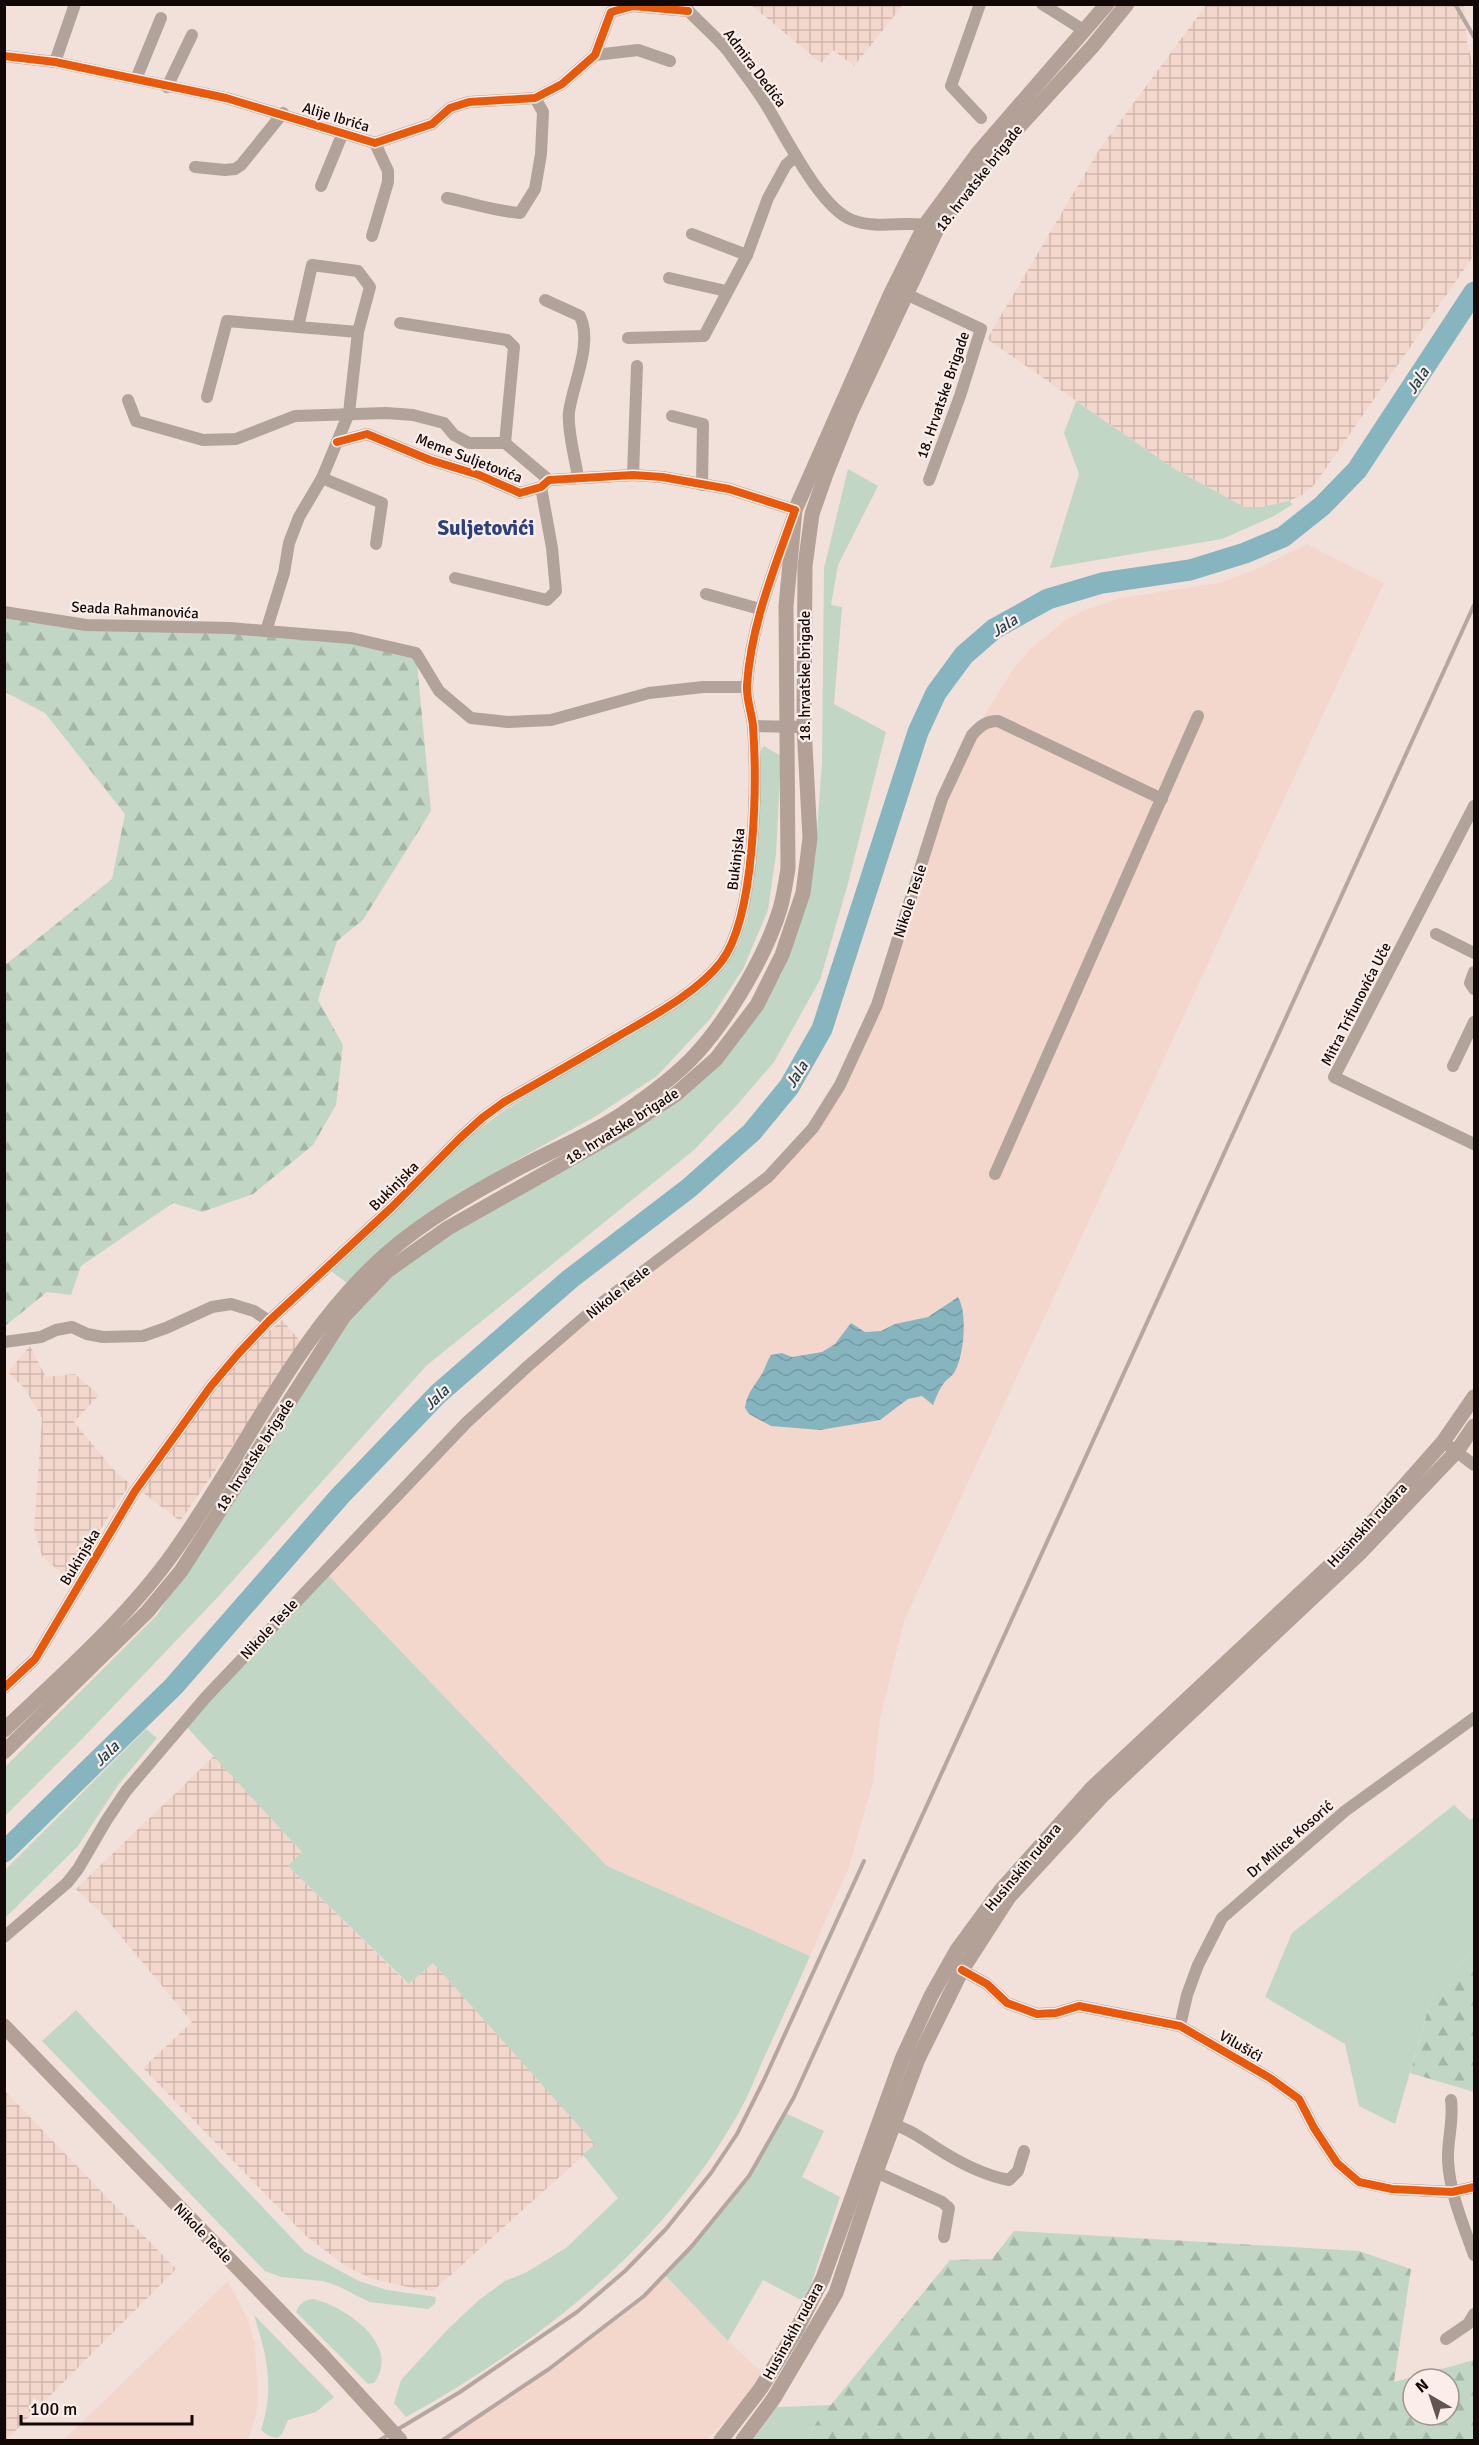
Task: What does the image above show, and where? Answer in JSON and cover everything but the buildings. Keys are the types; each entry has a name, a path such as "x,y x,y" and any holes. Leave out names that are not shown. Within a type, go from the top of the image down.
{"main road":[{"name":"18. hrvatske brigade","path":"4,1730 137,1597 172,1554 321,1322 352,1285 423,1226 471,1194 621,1114 663,1083 696,1054 738,996 763,950 780,910 788,868 786,606 795,510 853,375 931,226 978,153 1107,4"},
{"name":"18. hrvatske brigade","path":"4,1752 147,1612 181,1571 344,1316 387,1271 448,1227 625,1128 675,1095 716,1059 757,1005 782,956 803,893 810,838 804,727 805,566 812,514 851,412 906,294 931,226 1092,47 1127,4"},
{"name":"Husinskih rudara","path":"721,2440 761,2388 797,2329 823,2278 902,2059 957,1950 1001,1890 1092,1788 1352,1545 1443,1442 1474,1397"},
{"name":"Husinskih rudara","path":"743,2440 774,2398 836,2293 876,2172 918,2060 962,1970 1009,1897 1103,1795 1360,1553 1468,1457 1474,1426"},
{"name":"Nikole Tesle","path":"4,2026 323,2356 400,2440"}],"street":[{"path":"55,62 75,4"},
{"path":"980,4 951,86 981,118"},
{"path":"1042,4 1085,31"},
{"name":"Alije Ibrića","path":"4,56 55,62 226,98 283,114 342,135 375,143 432,123 450,108 470,102 535,98 562,84 595,55 607,8 633,6 685,8"},
{"name":"Admira Dedića","path":"685,8 726,49 764,101 796,156 827,202 850,219 874,225 931,226"},
{"path":"136,79 161,18"},
{"path":"167,87 192,35"},
{"path":"595,55 638,50 670,61"},
{"path":"447,198 475,203 496,212 520,213 535,189 541,154 543,112 535,98"},
{"name":"Alije Ibrića","path":"195,167 235,169 241,165 283,114"},
{"name":"Alije Ibrića","path":"321,186 342,135"},
{"name":"Alije Ibrića","path":"372,236 388,182 388,171 375,143"},
{"path":"628,338 704,336 747,255 768,198 786,165 796,156"},
{"path":"692,234 747,255"},
{"path":"298,327 312,264 358,271 370,287 358,332 349,414 322,478 299,517 289,543 284,573 266,631 351,638 410,650 416,653 439,691 471,718 499,721 551,720 649,693 703,687 747,687"},
{"path":"669,278 726,291"},
{"name":"18. Hrvatske Brigade","path":"906,294 981,329 960,396 929,480"},
{"path":"545,300 580,315 583,323 582,363 568,413 578,477"},
{"path":"207,397 226,321 358,332"},
{"name":"Meme Suljetovića","path":"400,323 507,340 514,347 506,443"},
{"path":"633,475 637,366"},
{"name":"Meme Suljetovića","path":"128,400 136,421 203,440 237,439 295,416 386,413 432,419 444,423 454,435 469,442 506,443 545,483 556,591 547,600 455,578"},
{"path":"672,416 703,424 702,485"},
{"name":"Meme Suljetovića","path":"337,442 368,434 430,460 479,475 520,493 545,483 578,477 633,475 662,477 729,489 795,510"},
{"path":"322,478 382,503 376,544"},
{"path":"795,510 760,609 747,687 753,726 804,727"},
{"path":"706,594 760,609"},
{"name":"Seada Rahmanovića","path":"4,612 86,625 266,631"},
{"path":"995,1174 1198,716"},
{"name":"Nikole Tesle","path":"4,1937 67,1883 126,1791 206,1697 466,1423 595,1308 768,1177 813,1128 840,1085 877,1005 942,799 970,738 979,727 989,721 1004,723 1162,799"},
{"name":"Bukinjska","path":"4,1688 35,1659 135,1491 154,1464 211,1386 269,1321 391,1208 482,1118 504,1102 654,1016 689,991 723,960 733,942 742,913 754,829 753,726"},
{"name":"Mitra Trifunovića Uče","path":"1474,806 1334,1077 1474,1144"},
{"path":"1436,934 1474,953"},
{"path":"1474,972 1470,983 1474,989"},
{"path":"1453,1066 1474,1022"},
{"path":"4,1342 42,1337 56,1330 72,1327 87,1334 103,1337 143,1336 212,1307 231,1304 244,1306 269,1321"},
{"path":"1443,1442 1468,1457"},
{"name":"Dr Milice Kosorić","path":"1180,2026 1187,1995 1198,1965 1222,1918 1345,1811 1474,1718"},
{"name":"Vilušići","path":"962,1970 987,1984 1007,2003 1037,2014 1056,2013 1079,2006 1180,2026 1270,2078 1299,2099 1314,2128 1337,2163 1359,2182 1392,2189 1452,2192 1474,2187"},
{"path":"1451,2100 1453,2118 1448,2160 1452,2192 1474,2255"},
{"path":"894,2125 905,2128 963,2164 999,2178 1009,2180 1018,2171 1024,2151"},
{"path":"876,2172 942,2202 949,2208 944,2237"},
{"path":"1446,2339 1468,2324 1474,2314"}],"shaded area":[{"path":"751,5 903,5 854,66 833,50 821,63"},
{"path":"1206,5 1464,5 1467,42 1474,68 1474,255 1315,484 1302,495 1289,501 1262,507 1244,507 1173,468 987,339 1099,150"},
{"path":"1307,544 1384,583 904,1621 880,1720 873,1782 849,1867 810,1956 607,1866 324,1571 528,1366 704,1227 813,1128 877,1005 942,799 970,738 1012,671 1030,649 1066,620 1082,611 1121,598 1219,583 1252,571"},
{"path":"282,1320 303,1344 180,1521 138,1489 208,1394 244,1353"},
{"path":"30,1346 46,1377 75,1374 99,1395 74,1422 112,1468 130,1484 68,1579 42,1556 34,1529 42,1418 25,1389 8,1372"},
{"path":"214,1756 302,1852 289,1866 298,1876 408,1984 433,1963 596,2144 433,2291 373,2279 347,2267 305,2235 143,2068 192,2022 103,1915 76,1889"},
{"path":"4,2090 176,2269 6,2440 4,2440"},
{"path":"665,2275 728,2341 763,2373 728,2418 707,2440 443,2440 549,2369 644,2296"},
{"path":"228,2281 248,2320 255,2345 258,2394 256,2415 248,2440 63,2440"}],"green space":[{"path":"1076,401 1173,468 1244,507 1262,507 1289,501 1293,504 1274,516 1222,539 1050,568 1079,474 1064,433"},
{"path":"848,469 878,486 838,565 831,605 842,607 834,704 886,732 847,887 820,980 774,1062 694,1150 426,1366 217,1598 5,1816 5,1767 157,1615 348,1321 387,1278 424,1250 659,1115 705,1073 750,1025 782,973 815,859 822,762 824,568"},
{"path":"5,612 86,625 351,638 416,653 431,811 363,920 337,941 318,1000 343,1045 336,1105 313,1145 253,1194 202,1212 173,1203 81,1266 71,1295 47,1292 5,1326 5,965 112,879 125,814 45,713 5,692"},
{"path":"764,746 781,756 776,854 768,910 743,969 710,1019 657,1076 596,1116 515,1161 450,1203 347,1283 331,1271 473,1134 506,1109 678,1007 707,984 738,946 748,916 758,831 761,750"},
{"path":"324,1571 607,1866 810,1956 742,2108 707,2162 673,2207 635,2249 549,2324 503,2357 406,2417 394,2403 401,2380 448,2329 479,2300 505,2281 525,2273 566,2248 618,2198 583,2155 595,2144 433,1963 409,1984 288,1866 302,1852 183,1723"},
{"path":"146,1729 157,1738 118,1785 78,1846 5,1918 5,1870"},
{"path":"1454,1805 1470,1820 1474,1817 1474,1949 1432,1996 1395,2124 1359,2106 1345,2044 1265,1997 1292,1933"},
{"path":"1474,1949 1474,2092 1410,2073 1432,1996"},
{"path":"76,2010 305,2252 359,2281 387,2290 436,2297 435,2304 428,2309 369,2302 323,2281 281,2277 265,2271 42,2041"},
{"path":"785,2113 824,2131 802,2177 840,2197 810,2287 803,2301 763,2280 728,2341 665,2275 692,2246 749,2176"},
{"path":"1014,2231 1359,2251 1411,2269 1394,2382 1401,2380 1401,2427 1461,2427 1461,2367 1449,2367 1474,2360 1474,2440 807,2440 816,2423 950,2260 992,2259"},
{"path":"313,2299 340,2310 366,2329 381,2355 381,2369 374,2383 368,2384 296,2312 302,2303"},
{"path":"254,2315 334,2397 316,2412 288,2420 282,2434 277,2438 261,2430 268,2400 268,2372 263,2344"},
{"path":"832,2405 816,2423 807,2440 753,2440 777,2407"}],"water":[{"path":"958,1297 964,1324 960,1357 954,1373 942,1385 933,1405 922,1396 908,1399 880,1420 820,1430 771,1426 749,1414 745,1408 749,1394 771,1355 782,1353 792,1357 822,1352 835,1344 851,1323 865,1332 881,1331 895,1324 928,1317"}],"waterway":[{"name":"Jala","path":"4,1852 174,1686 340,1496 438,1394 570,1279 689,1188 752,1132 789,1087 822,1029 918,732 936,693 964,655 994,629 1048,599 1102,583 1190,570 1245,553 1283,537 1322,506 1357,470 1474,292"}],"railway":[{"path":"1455,4 1474,37"},
{"path":"443,2440 549,2369 644,2296 692,2246 749,2176 794,2097 1474,605"},
{"path":"380,2440 460,2392 577,2312 625,2271 666,2229 711,2173 737,2134 864,1861"}],"cycle path":[{"path":"4,56 55,62 226,98 375,143 432,124 450,108 469,102 535,98 562,84 595,55 611,12 633,6 688,11"},
{"path":"4,1688 35,1659 135,1491 211,1386 269,1321 391,1208 482,1118 504,1102 657,1014 699,985 721,962 733,941 741,914 748,882 754,813 753,726 747,690 749,662 765,596 795,510 729,489 662,477 633,475 549,480 541,487 520,493 479,475 430,460 367,434 337,442"},
{"path":"962,1970 987,1984 1007,2003 1037,2014 1056,2013 1079,2006 1180,2026 1270,2078 1299,2099 1314,2128 1337,2163 1359,2182 1392,2189 1452,2192 1474,2187"}],"district":[{"name":"Suljetovići","path":"486,528"}]}
